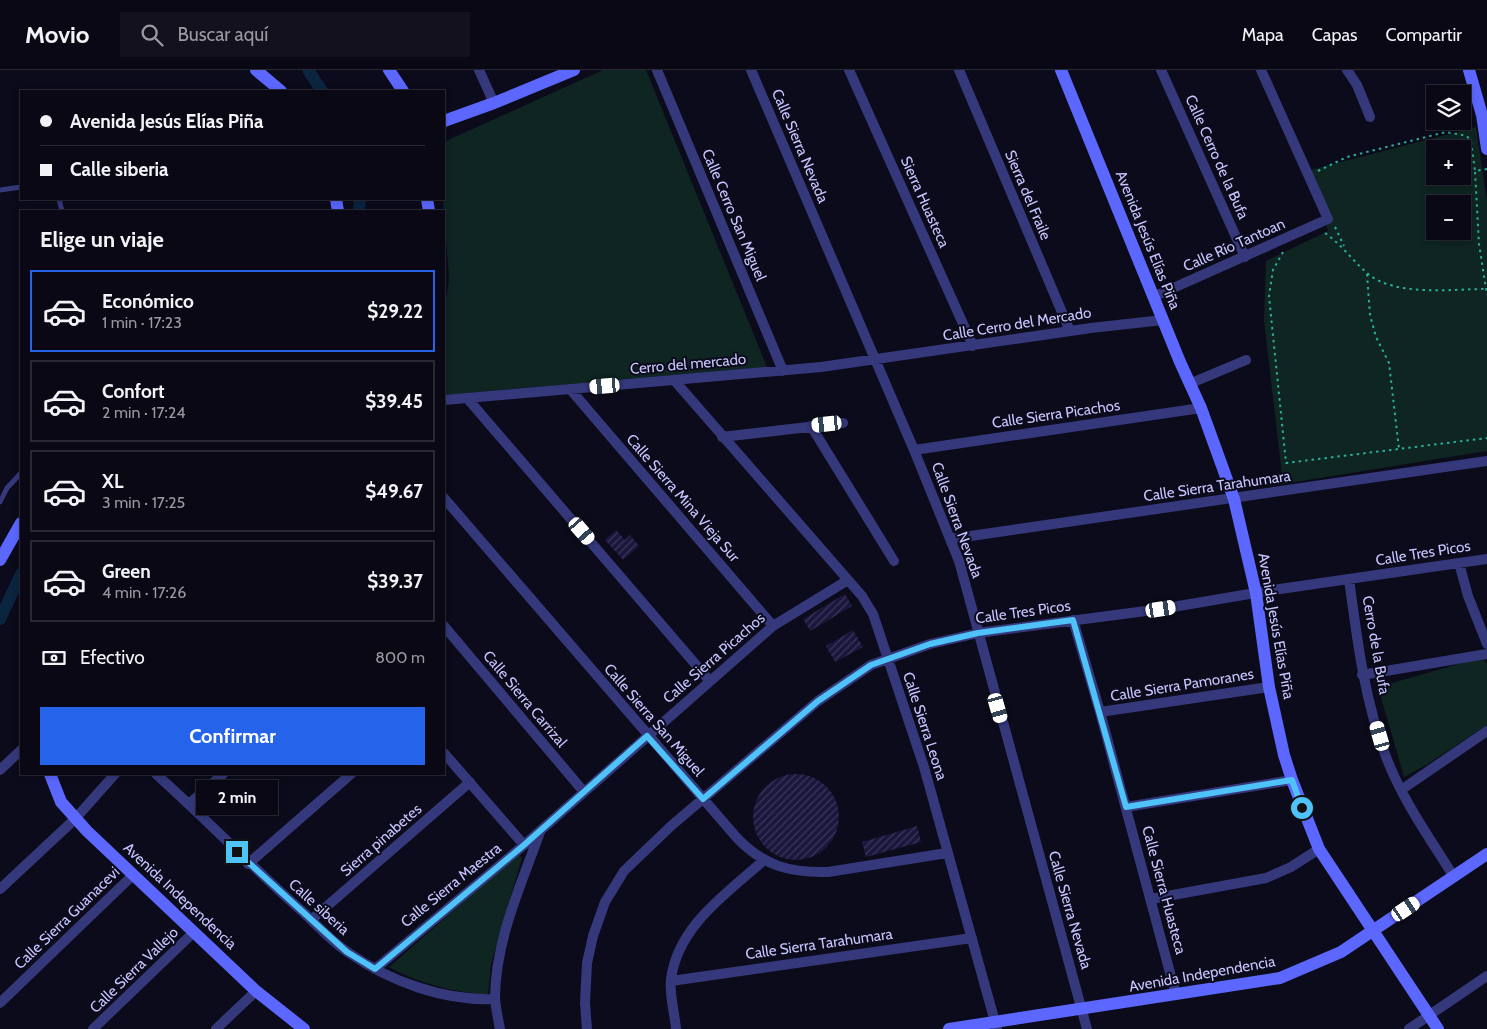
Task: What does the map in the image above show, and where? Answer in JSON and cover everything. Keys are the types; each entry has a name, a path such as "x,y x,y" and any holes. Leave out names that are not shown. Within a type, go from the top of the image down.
{"street":[{"path":"256,70 280,90"},
{"path":"389,70 401,90"},
{"path":"479,70 494,103"},
{"name":"Calle Cerro San Miguel","path":"657,70 783,371"},
{"name":"Calle Sierra Nevada","path":"751,70 876,360 959,561 1087,1029"},
{"name":"Sierra Huasteca","path":"849,70 973,346"},
{"name":"Sierra del Fraile","path":"959,70 1070,331"},
{"name":"Avenida Jesús Elías Piña","path":"1061,70 1153,297 1201,408 1234,499 1256,593 1269,687 1284,755 1319,849 1438,1029"},
{"name":"Calle Cerro de la Bufa","path":"1162,70 1245,257"},
{"path":"1261,70 1328,220"},
{"path":"1346,70 1357,85 1370,117"},
{"path":"1469,70 1481,108 1487,149"},
{"path":"445,121 494,103 570,71"},
{"name":"Calle Río Tantoan","path":"1153,297 1328,220"},
{"name":"Calle Cerro del Mercado","path":"876,360 1070,331 1163,320"},
{"name":"Cerro del mercado","path":"445,400 783,371 876,360"},
{"path":"1190,384 1246,360"},
{"name":"Calle Sierra Leona","path":"674,380 862,596 873,614 924,767 996,1026"},
{"name":"Calle Sierra Mina Vieja Sur","path":"570,389 773,626"},
{"path":"467,398 709,680"},
{"name":"Calle Sierra Picachos","path":"914,450 1201,408"},
{"path":"722,437 842,423"},
{"path":"811,426 894,561"},
{"name":"Calle Sierra Tarahumara","path":"950,539 1487,461"},
{"name":"Calle Sierra San Miguel","path":"445,499 647,736 744,845 763,861 812,872 828,872 947,853"},
{"path":"0,560 20,525"},
{"name":"Calle Tres Picos","path":"587,1029 585,1003 587,963 593,936 605,902 624,871 642,852 818,701 849,679 887,658 930,644 978,633 1161,609 1487,559"},
{"path":"1459,563 1468,596 1487,644"},
{"name":"Cerro de la Bufa","path":"1349,579 1362,675 1385,754 1401,790 1454,877"},
{"name":"Calle Sierra Picachos","path":"524,845 709,680 773,626 848,580"},
{"name":"Calle Sierra Huasteca","path":"1073,620 1100,712 1176,995"},
{"name":"Calle Sierra Carrizal","path":"445,627 584,792"},
{"path":"1362,675 1487,654"},
{"name":"Calle Sierra Pamoranes","path":"1100,712 1269,687"},
{"path":"1401,790 1487,732"},
{"path":"0,770 20,751"},
{"path":"445,754 524,845"},
{"name":"Avenida Independencia","path":"50,775 61,802 75,819 256,992 304,1029"},
{"path":"0,889 75,819 114,775"},
{"name":"Calle siberia","path":"157,775 189,804 248,864 347,952 375,969 409,985 477,1000 495,999"},
{"path":"189,804 222,775"},
{"path":"248,864 350,775"},
{"path":"1126,807 1292,780"},
{"name":"Sierra pinabetes","path":"311,920 470,782"},
{"name":"Calle Sierra Picachos","path":"500,1029 495,999 500,957 508,924 541,831"},
{"name":"Calle Sierra Maestra","path":"375,969 524,845"},
{"path":"1151,899 1266,878 1291,867 1319,849"},
{"name":"Avenida Independencia","path":"949,1029 996,1026 1280,978 1341,952 1487,854"},
{"path":"676,1029 671,981 677,954 688,932 702,916 763,861"},
{"name":"Calle Sierra Guanacevi","path":"0,1003 133,875"},
{"name":"Calle Sierra Vallejo","path":"94,1029 194,932"},
{"name":"Calle Sierra Tarahumara","path":"671,981 972,938"},
{"path":"1409,1029 1487,976"},
{"path":"216,1029 256,992"}],"lane":[{"path":"0,190 20,187"},
{"path":"0,502 7,488 20,474"}],"path":[{"path":"1309,175 1347,157 1446,132 1467,136 1471,142 1475,171 1479,244 1487,295"},
{"path":"1475,171 1487,169"},
{"path":"1328,220 1333,221 1344,248"},
{"path":"1321,232 1344,248 1367,273 1379,281 1420,290 1486,289"},
{"path":"1288,248 1279,257 1273,270 1270,296 1286,463 1487,438"},
{"path":"1367,273 1370,315 1376,337 1390,363 1399,449"}],"green space":[{"path":"603,70 646,70 767,367 445,395 445,307 449,279 443,200 445,200 445,142"},
{"path":"1476,127 1487,202 1487,451 1283,484 1264,320 1266,261 1328,231 1310,170 1464,130 1471,130"},
{"path":"1483,657 1487,664 1487,725 1428,764 1404,777 1378,687"},
{"path":"518,854 522,858 491,964 488,995 462,992 437,986 412,978 389,967"}],"building":[{"path":"616,530 625,540 630,535 639,546 623,560 605,540"},
{"path":"845,594 852,606 810,631 803,619"},
{"path":"853,630 863,647 835,662 826,646"},
{"path":"796,774 812,777 820,781 832,793 836,801 839,817 836,833 832,841 820,853 812,857 796,860 780,857 772,853 760,841 756,833 753,817 756,801 760,793 772,781 780,777"},
{"path":"917,826 921,842 866,857 862,842"}],"waterway":[{"path":"308,70 321,90"},
{"path":"359,210 360,200"},
{"path":"0,619 20,576"}],"route":[{"path":"237,852 347,952 375,969 412,936 524,845 647,736 703,799 818,701 871,665 930,644 978,633 1073,620 1126,807 1292,780 1302,808"}]}
